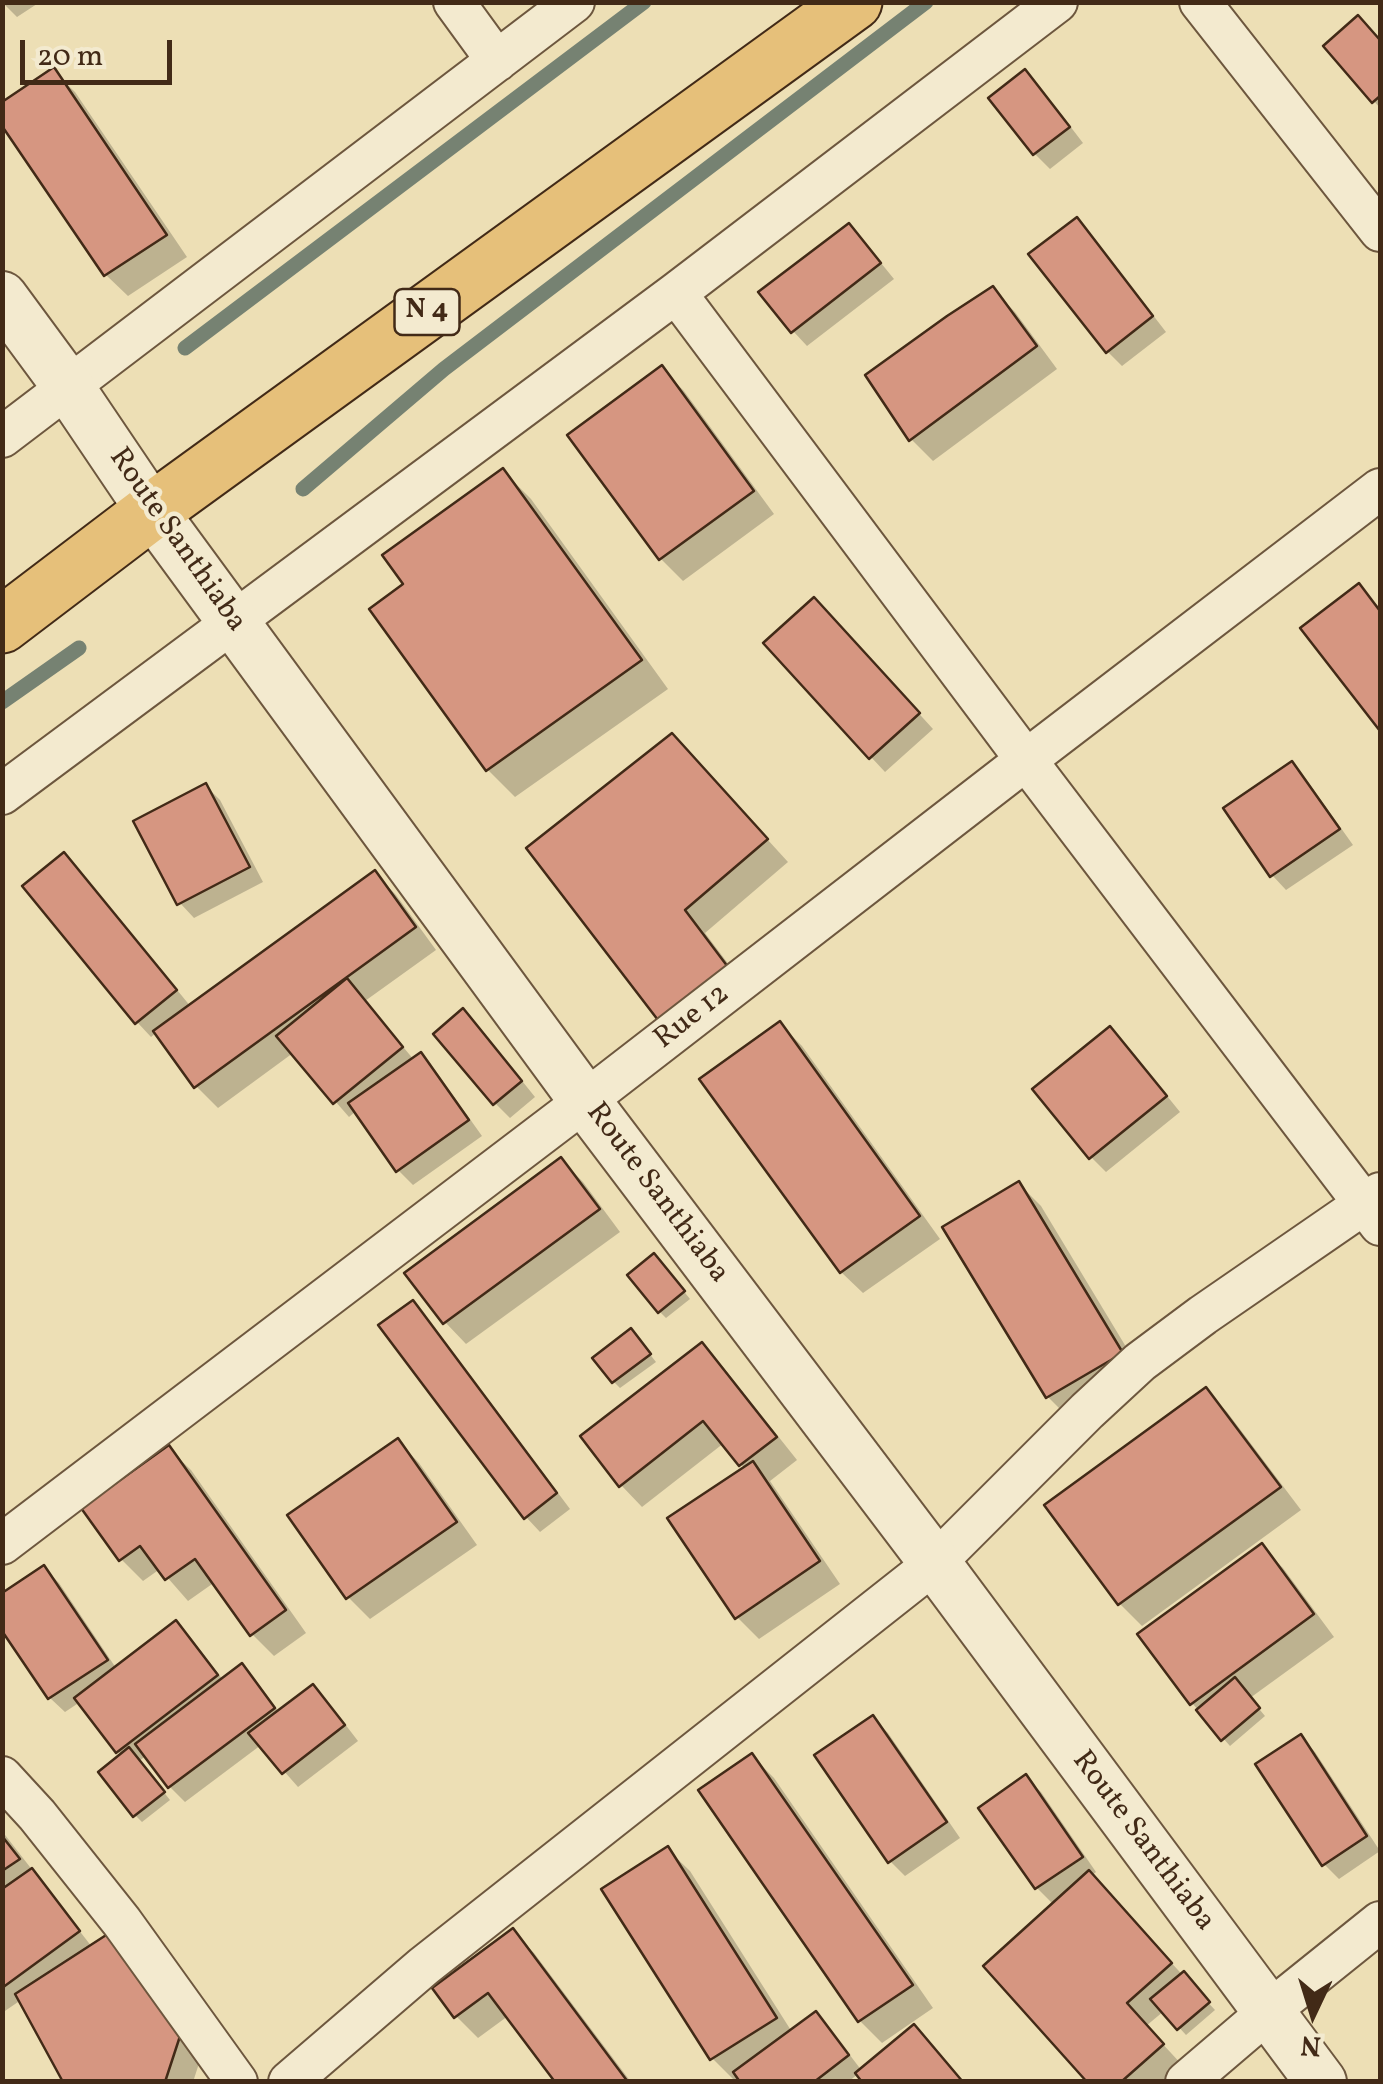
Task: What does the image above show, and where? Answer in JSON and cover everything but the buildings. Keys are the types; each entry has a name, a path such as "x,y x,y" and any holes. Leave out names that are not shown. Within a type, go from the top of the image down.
{"highway":[{"name":"N 4","path":"2,625 152,511 854,2"}],"street":[{"path":"454,2 497,61"},
{"path":"2,437 574,2"},
{"path":"2,794 676,293 1057,2"},
{"path":"1200,2 1380,231"},
{"path":"290,2082 424,1966 935,1563 1140,1362 1203,1315 1376,1207 1026,760 676,293"},
{"name":"Route Santhiaba","path":"2,297 152,511 586,1101 1321,2082"},
{"name":"Rue 12","path":"2,1544 586,1101 1380,489"},
{"path":"2,1776 122,1922 238,2082"},
{"path":"1186,2082 1380,1922"}],"waterway":[{"path":"185,348 644,2"},
{"path":"303,489 444,369 926,2"},
{"path":"2,702 79,648"}]}
